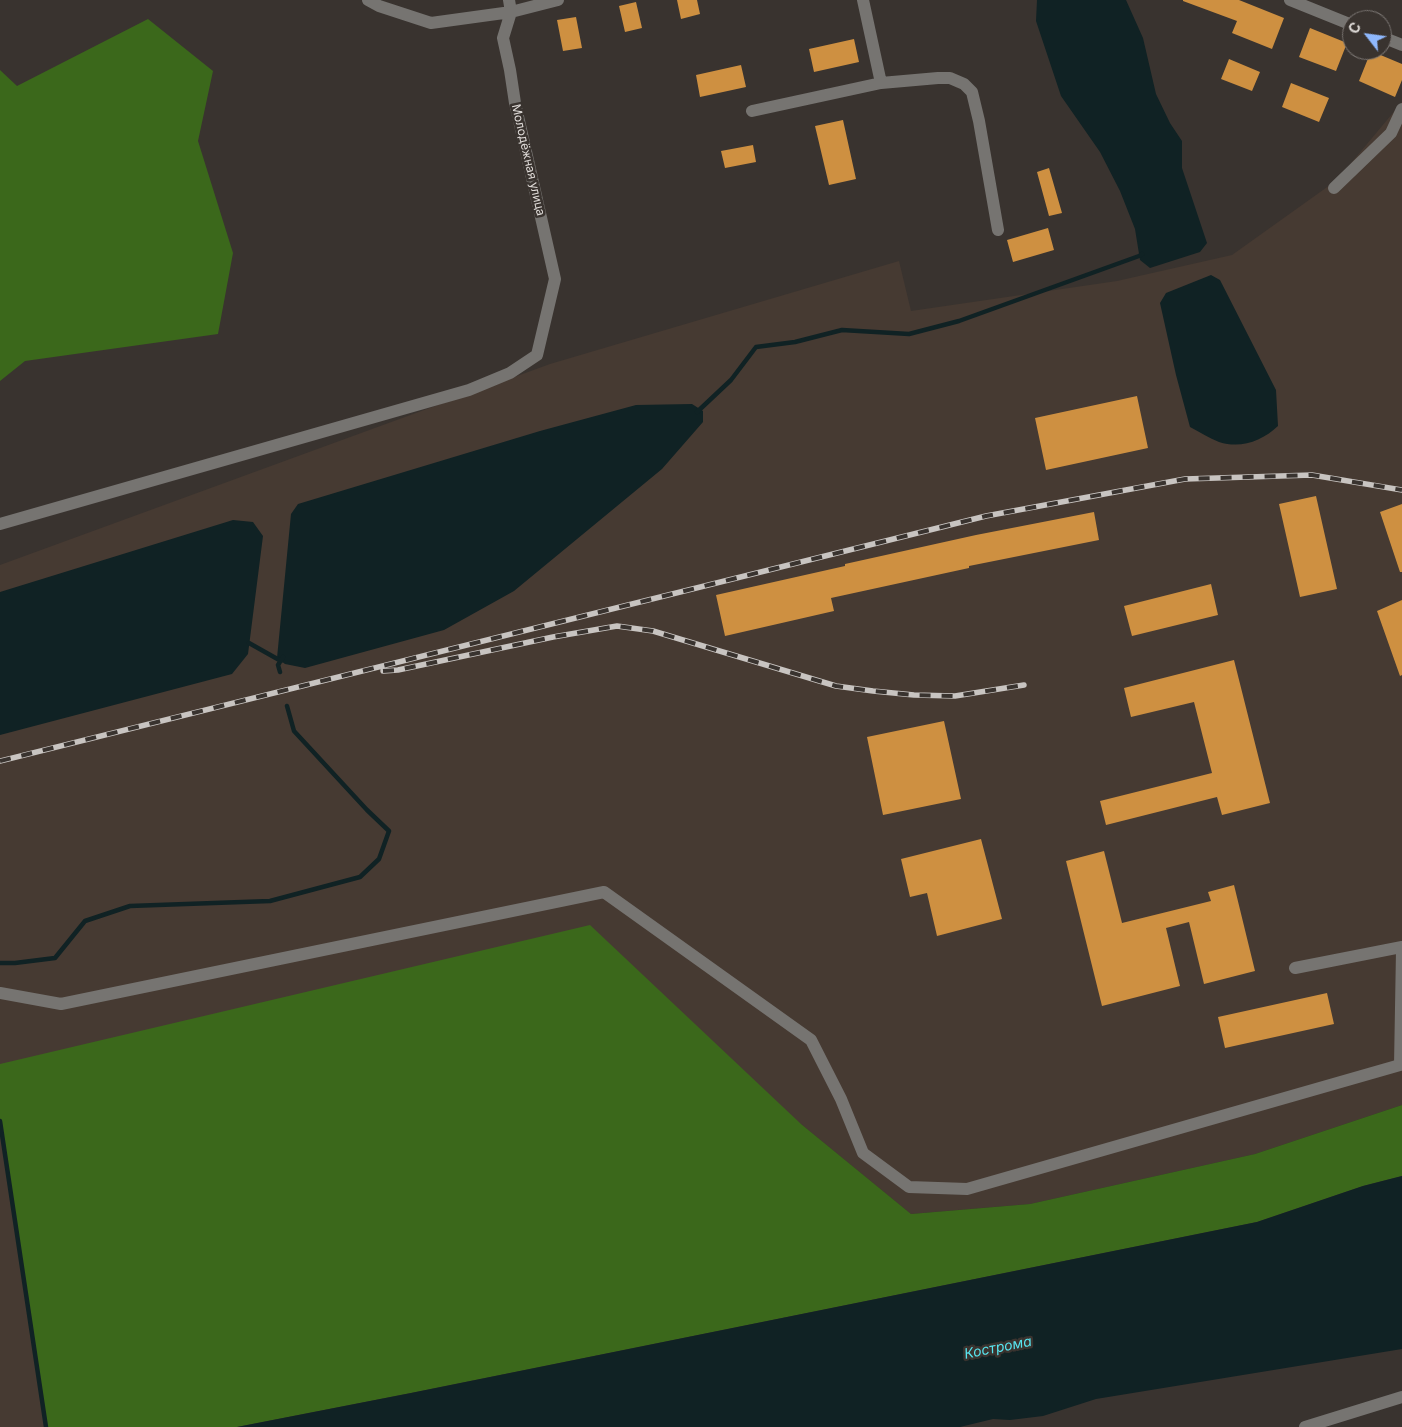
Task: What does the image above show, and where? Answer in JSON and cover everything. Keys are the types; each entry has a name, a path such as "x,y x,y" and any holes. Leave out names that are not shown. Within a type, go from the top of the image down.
{"street":[{"path":"368,0 379,6 431,23 510,6 558,0"},
{"path":"863,0 881,83"},
{"path":"1290,0 1342,21"},
{"name":"Молодёжная улица","path":"0,524 469,390 510,373 537,355 555,279 515,103 503,38 510,6"},
{"path":"752,111 881,83 950,78 964,84 972,92 979,121 998,230"},
{"path":"1334,188 1391,133 1402,109"},
{"path":"0,992 61,1004 604,892 811,1040 841,1099 863,1154 909,1187 967,1189 1400,1065 1402,948 1295,968"},
{"path":"1305,1427 1402,1397"}],"shaded area":[{"path":"1402,102 1402,1105 1255,1154 1030,1204 911,1214 801,1124 0,1064 0,565 550,364 899,261 911,311 1117,281 1232,255 1337,180"},
{"path":"0,1121 46,1427 0,1427"}],"green space":[{"path":"148,19 213,71 198,141 233,253 218,334 25,361 0,381 0,70 17,86"},
{"path":"590,925 801,1124 911,1214 1030,1204 1255,1154 1402,1105 1402,1176 1363,1186 1257,1222 237,1427 46,1427 0,1121 0,1064"}],"water":[{"path":"1037,0 1126,0 1143,38 1156,94 1170,123 1182,141 1182,168 1207,243 1200,252 1150,268 1140,260 1135,229 1120,191 1100,152 1061,96 1036,21"},
{"path":"1211,275 1220,280 1276,390 1278,426 1258,440 1243,444 1235,445 1219,442 1190,427 1160,303 1166,293"},
{"path":"692,404 703,411 703,422 662,469 514,591 444,630 305,668 285,664 277,658 291,514 298,504 540,431 636,405"},
{"path":"233,520 253,522 263,536 248,654 232,674 0,735 0,592"},
{"name":"Кострома","path":"1402,1176 1402,1349 1096,1399 1043,1416 1010,1420 993,1419 960,1427 237,1427 1257,1222 1363,1186"}],"building":[{"path":"677,0 697,0 700,14 681,19"},
{"path":"1183,0 1239,0 1284,18 1272,49 1232,33 1237,21"},
{"path":"636,2 642,28 625,32 619,6"},
{"path":"576,17 582,48 563,51 557,20"},
{"path":"1310,28 1342,41 1342,56 1336,71 1299,57"},
{"path":"854,39 859,62 814,72 809,49"},
{"path":"1229,59 1260,72 1252,91 1221,79"},
{"path":"1367,60 1392,60 1402,64 1402,80 1395,97 1359,81"},
{"path":"741,65 746,87 700,97 696,75"},
{"path":"1291,83 1329,98 1319,122 1282,107"},
{"path":"843,120 856,179 829,185 815,126"},
{"path":"753,145 756,162 725,168 721,151"},
{"path":"1049,168 1062,213 1049,216 1037,172"},
{"path":"1048,228 1054,250 1013,262 1007,240"},
{"path":"1137,396 1148,448 1046,470 1035,418"},
{"path":"1316,496 1337,589 1300,597 1279,504"},
{"path":"1402,504 1402,572 1400,572 1380,512"},
{"path":"1094,512 1099,540 969,566 969,568 831,598 834,611 725,636 716,595 976,535"},
{"path":"1211,584 1218,615 1132,636 1124,606"},
{"path":"1402,600 1402,675 1400,676 1377,611"},
{"path":"1234,660 1270,803 1222,815 1217,797 1106,825 1100,801 1212,773 1194,702 1131,717 1124,688"},
{"path":"944,721 961,799 883,815 867,737"},
{"path":"981,839 1002,919 937,936 927,893 910,897 901,859"},
{"path":"1104,851 1122,923 1211,901 1208,892 1234,885 1255,971 1204,984 1189,922 1166,928 1180,986 1102,1006 1066,861"},
{"path":"1327,993 1334,1024 1225,1048 1218,1017"}],"waterway":[{"path":"697,412 731,380 756,347 795,342 842,330 909,334 959,321 1142,254"},
{"path":"249,643 281,661"},
{"path":"280,672 278,665 283,657"},
{"path":"0,963 55,958 85,921 130,906 270,901 360,877 379,859 389,831 294,731 287,706"},
{"path":"0,1121 46,1427"}],"railway":[{"path":"0,761 986,516 1185,479 1312,475 1402,490"},
{"path":"383,671 398,670 553,637 617,626 653,631 836,686 914,695 955,696 1024,685"}]}
